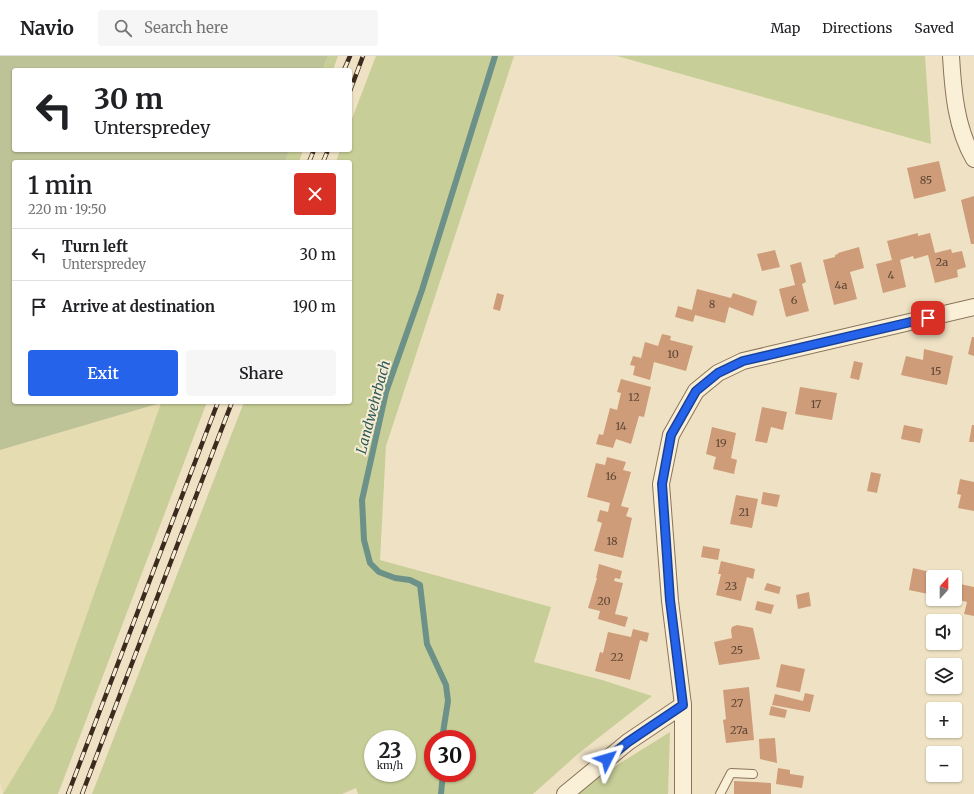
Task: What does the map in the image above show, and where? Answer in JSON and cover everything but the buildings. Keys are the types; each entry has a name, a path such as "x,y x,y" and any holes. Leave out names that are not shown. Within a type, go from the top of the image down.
{"street":[{"path":"951,56 954,95 959,120 968,149 974,159"},
{"path":"683,794 683,705 670,600 662,484 671,435 696,391 718,373 743,361 974,307"},
{"path":"565,794 628,742 683,705"}],"lane":[{"path":"720,794 730,773 753,774"}],"shaded area":[{"path":"161,404 53,711 3,794 0,783 0,450"}],"green space":[{"path":"0,56 328,56 323,68 12,68 12,152 288,152 286,160 12,160 12,404 157,404 0,450"},
{"path":"328,56 338,56 334,68 323,68"},
{"path":"376,56 514,56 386,446 380,560 551,607 534,662 602,680 652,696 579,753 533,794 358,794 356,788 342,794 92,794 243,404 352,404 352,160 337,160 339,152 352,152 352,119"},
{"path":"617,56 925,56 931,144"},
{"path":"288,152 302,152 300,160 286,160"},
{"path":"161,404 206,404 58,794 3,794 53,711"},
{"path":"670,732 668,794 578,794 606,772"}],"waterway":[{"name":"Landwehrbach","path":"443,730 448,701 446,685 427,644 420,585 410,580 395,578 379,572 370,563 364,540 362,500 386,392 422,290 495,56"},
{"name":"Landwehrbach","path":"441,794 442,782"}],"railway":[{"path":"345,68 350,56"},
{"path":"352,86 363,56"},
{"path":"310,160 313,152"},
{"path":"324,160 327,152"},
{"path":"68,794 217,404"},
{"path":"82,794 231,404"}],"route":[{"path":"607,759 628,742 683,705 670,600 662,484 671,435 696,391 718,373 743,361 928,318"}]}
